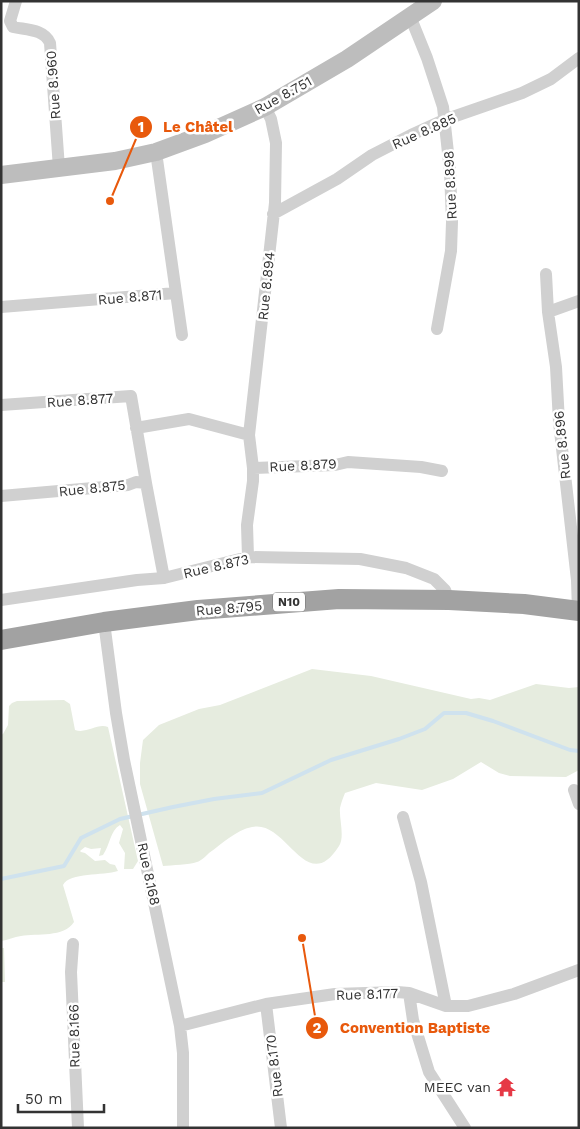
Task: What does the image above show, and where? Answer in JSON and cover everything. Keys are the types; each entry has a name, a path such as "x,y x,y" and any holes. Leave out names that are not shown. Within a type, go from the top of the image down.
{"highway":[{"name":"Rue 8.795","path":"1,640 104,622 198,610 339,599 449,600 524,604 579,611"}],"main road":[{"name":"Rue 8.751","path":"1,175 115,161 156,152 205,134 265,107 346,59 432,2"}],"street":[{"name":"Rue 8.960","path":"16,1 10,21 11,24 14,27 42,33 48,37 50,44 59,168"},
{"name":"Rue 8.898","path":"410,16 443,107 450,171 452,241 437,329"},
{"name":"Rue 8.885","path":"273,214 336,180 372,155 444,120 522,93 551,79 579,58"},
{"name":"Rue 8.894","path":"253,468 249,435 263,324 273,214 276,143 271,118 265,107"},
{"name":"Rue 8.871","path":"1,307 176,293 156,152"},
{"name":"Rue 8.896","path":"546,274 548,312 556,367 559,422 579,611"},
{"path":"176,293 182,335"},
{"path":"548,312 579,301"},
{"name":"Rue 8.877","path":"1,405 131,396 146,483"},
{"path":"136,428 189,419 249,435"},
{"name":"Rue 8.879","path":"248,557 247,525 253,468 335,465 348,462 421,467 442,471"},
{"name":"Rue 8.875","path":"1,496 128,485 136,482 146,483 164,578"},
{"name":"Rue 8.873","path":"1,600 137,580 164,578 248,557 360,559 406,568 434,580 445,590 449,600"},
{"name":"Rue 8.168","path":"104,622 124,760 180,1026 183,1053 183,1128"},
{"path":"574,790 579,804"},
{"path":"403,817 422,882 446,1006"},
{"name":"Rue 8.166","path":"73,944 71,972 78,1128"},
{"name":"Rue 8.177","path":"180,1026 266,1004 335,994 409,993 446,1006 468,1006 514,994 579,970"},
{"path":"409,993 412,1020 429,1072 465,1128"},
{"name":"Rue 8.170","path":"266,1004 281,1128"}],"shaded area":[{"path":"312,669 371,676 471,699 490,700 536,684 569,688 579,687 579,770 566,777 510,776 499,773 481,762 453,779 422,790 376,783 345,793 340,808 341,842 327,860 316,864 306,861 276,834 264,828 252,827 235,834 202,860 190,864 163,866 140,784 143,740 159,725 199,709 220,705"},
{"path":"64,700 70,704 75,730 84,731 100,726 108,727 138,861 133,869 124,869 125,853 119,843 123,829 120,825 112,834 103,855 99,856 101,848 91,849 85,847 80,851 95,861 105,860 115,865 118,871 72,878 63,885 74,922 70,927 57,933 21,936 1,941 1,735 8,725 9,706 12,703 17,701"},
{"path":"1,948 4,948 5,982 1,982"}],"waterway":[{"path":"1,879 64,866 81,838 120,819 214,799 262,793 331,760 425,729 444,713 466,713 493,721 570,750 579,751"}],"place":[{"name":"Le Châtel","path":"110,201"},
{"name":"Convention Baptiste","path":"302,938"},
{"name":"MEEC van","path":"506,1087"}]}
